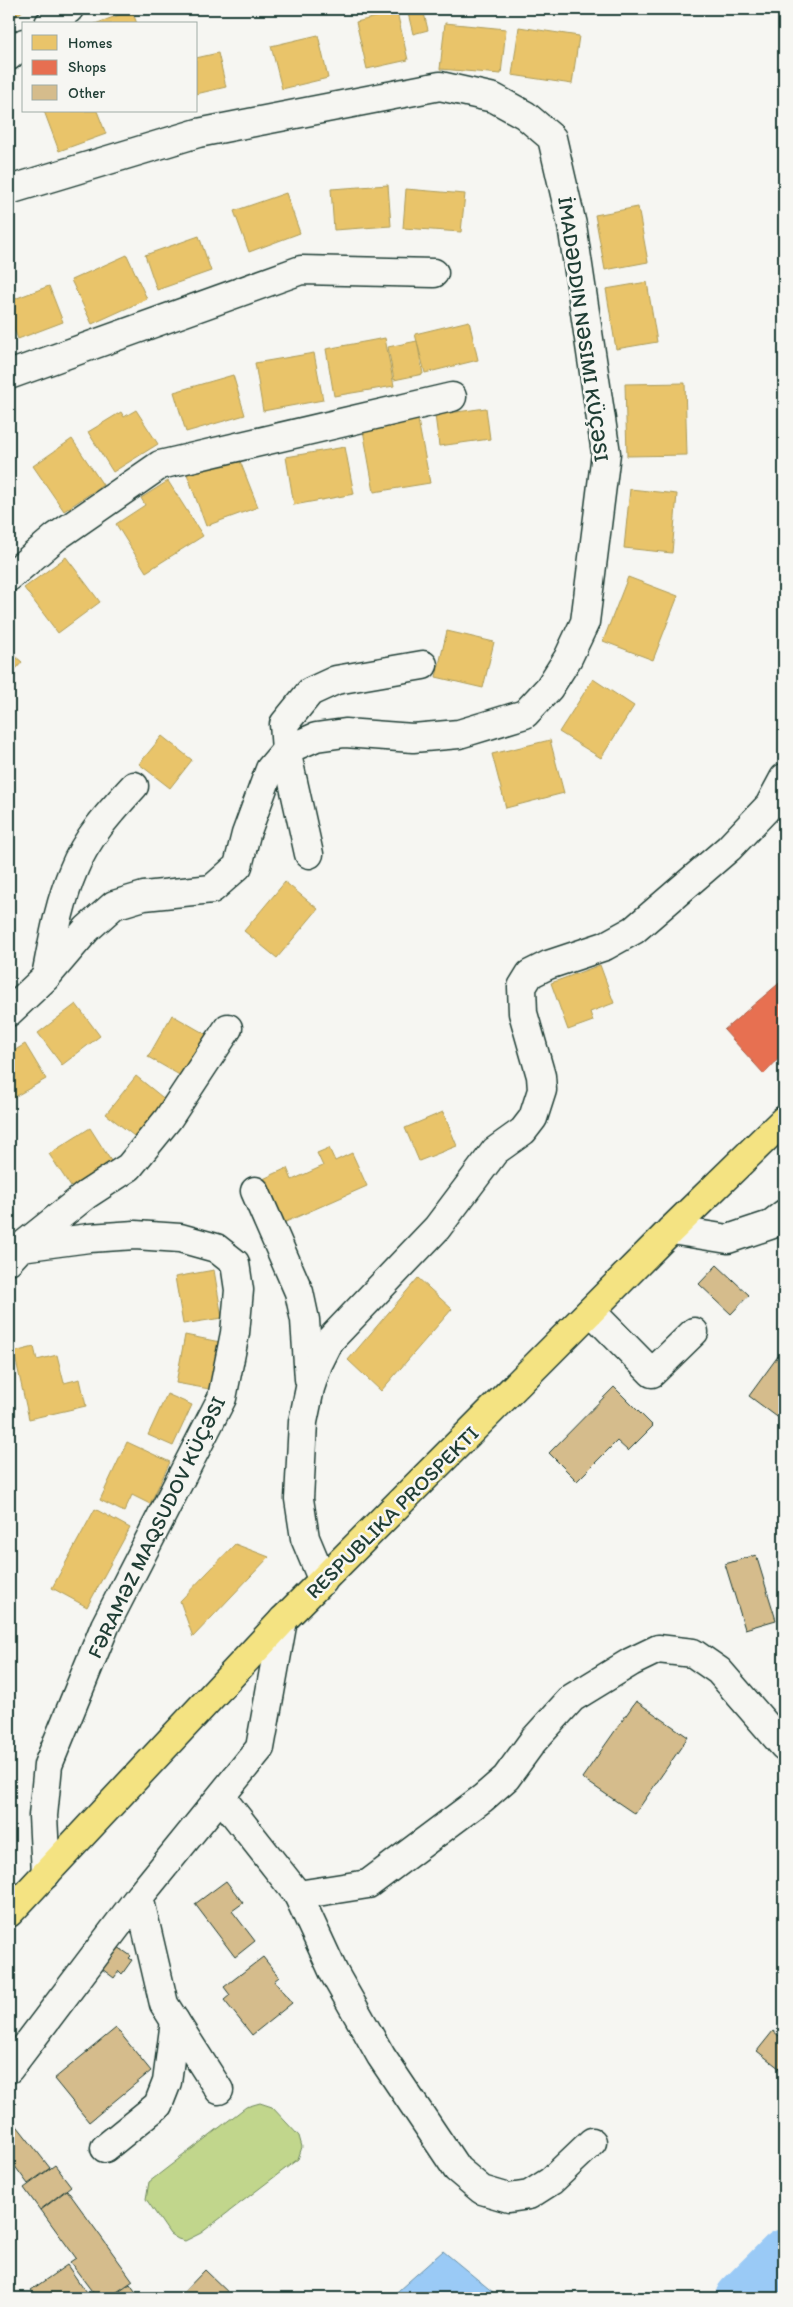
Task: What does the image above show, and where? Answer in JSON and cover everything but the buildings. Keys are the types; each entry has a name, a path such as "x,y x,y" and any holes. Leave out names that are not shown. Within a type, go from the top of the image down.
{"main road":[{"name":"RESPUBLIKA PROSPEKTI","path":"9,1913 283,1620 671,1230 784,1120"}],"street":[{"path":"52,22 69,9"},
{"path":"9,56 22,45"},
{"name":"İMADƏDDIN NƏSIMI KÜÇƏSI","path":"9,190 198,133 440,86 494,98 525,115 552,138 572,225 606,453 584,622 568,658 549,688 525,714 459,734 413,738 345,733 316,737 286,750 270,769 246,834 238,866 212,889 144,896 114,905 87,929 46,978 9,1012"},
{"path":"9,375 301,270 434,273"},
{"path":"9,577 56,537 160,466 452,397"},
{"path":"309,854 286,750 284,724 294,709 310,692 336,680 423,665"},
{"path":"323,1581 305,1538 299,1499 303,1422 310,1388 318,1364 330,1340 437,1228 495,1151 523,1131 533,1118 542,1090 542,1076 521,1001 522,987 530,974 548,965 605,946 634,930 729,848 769,806 784,778"},
{"path":"46,978 57,922 73,870 106,816 134,786"},
{"path":"15,1254 86,1195 129,1167 168,1119 228,1028"},
{"path":"254,1191 299,1292 305,1320 310,1388"},
{"path":"671,1230 728,1238 770,1225 784,1214"},
{"name":"FƏRAMƏZ MAQSUDOV KÜÇƏSI","path":"15,1254 90,1238 135,1235 180,1238 216,1248 235,1263 239,1290 235,1333 222,1398 105,1626 48,1765 43,1816 46,1874"},
{"path":"591,1311 652,1373 694,1332"},
{"path":"9,2068 139,1897 260,1748 283,1620"},
{"path":"298,1895 368,1884 484,1798 506,1778 533,1741 572,1698 631,1662 658,1649 693,1653 719,1671 784,1746"},
{"path":"221,1797 298,1895 334,1973 381,2056 457,2169 482,2190 509,2198 528,2195 551,2181 592,2142"},
{"path":"139,1897 164,2004 219,2090"},
{"path":"105,2148 158,2105 167,2082 175,2021"}],"green space":[{"path":"260,2103 272,2107 299,2136 302,2147 298,2159 201,2233 185,2241 170,2234 146,2199 149,2182 246,2107"}],"water":[{"path":"443,2251 500,2298 390,2298"}],"waterway":[{"path":"740,2298 784,2254"}]}
